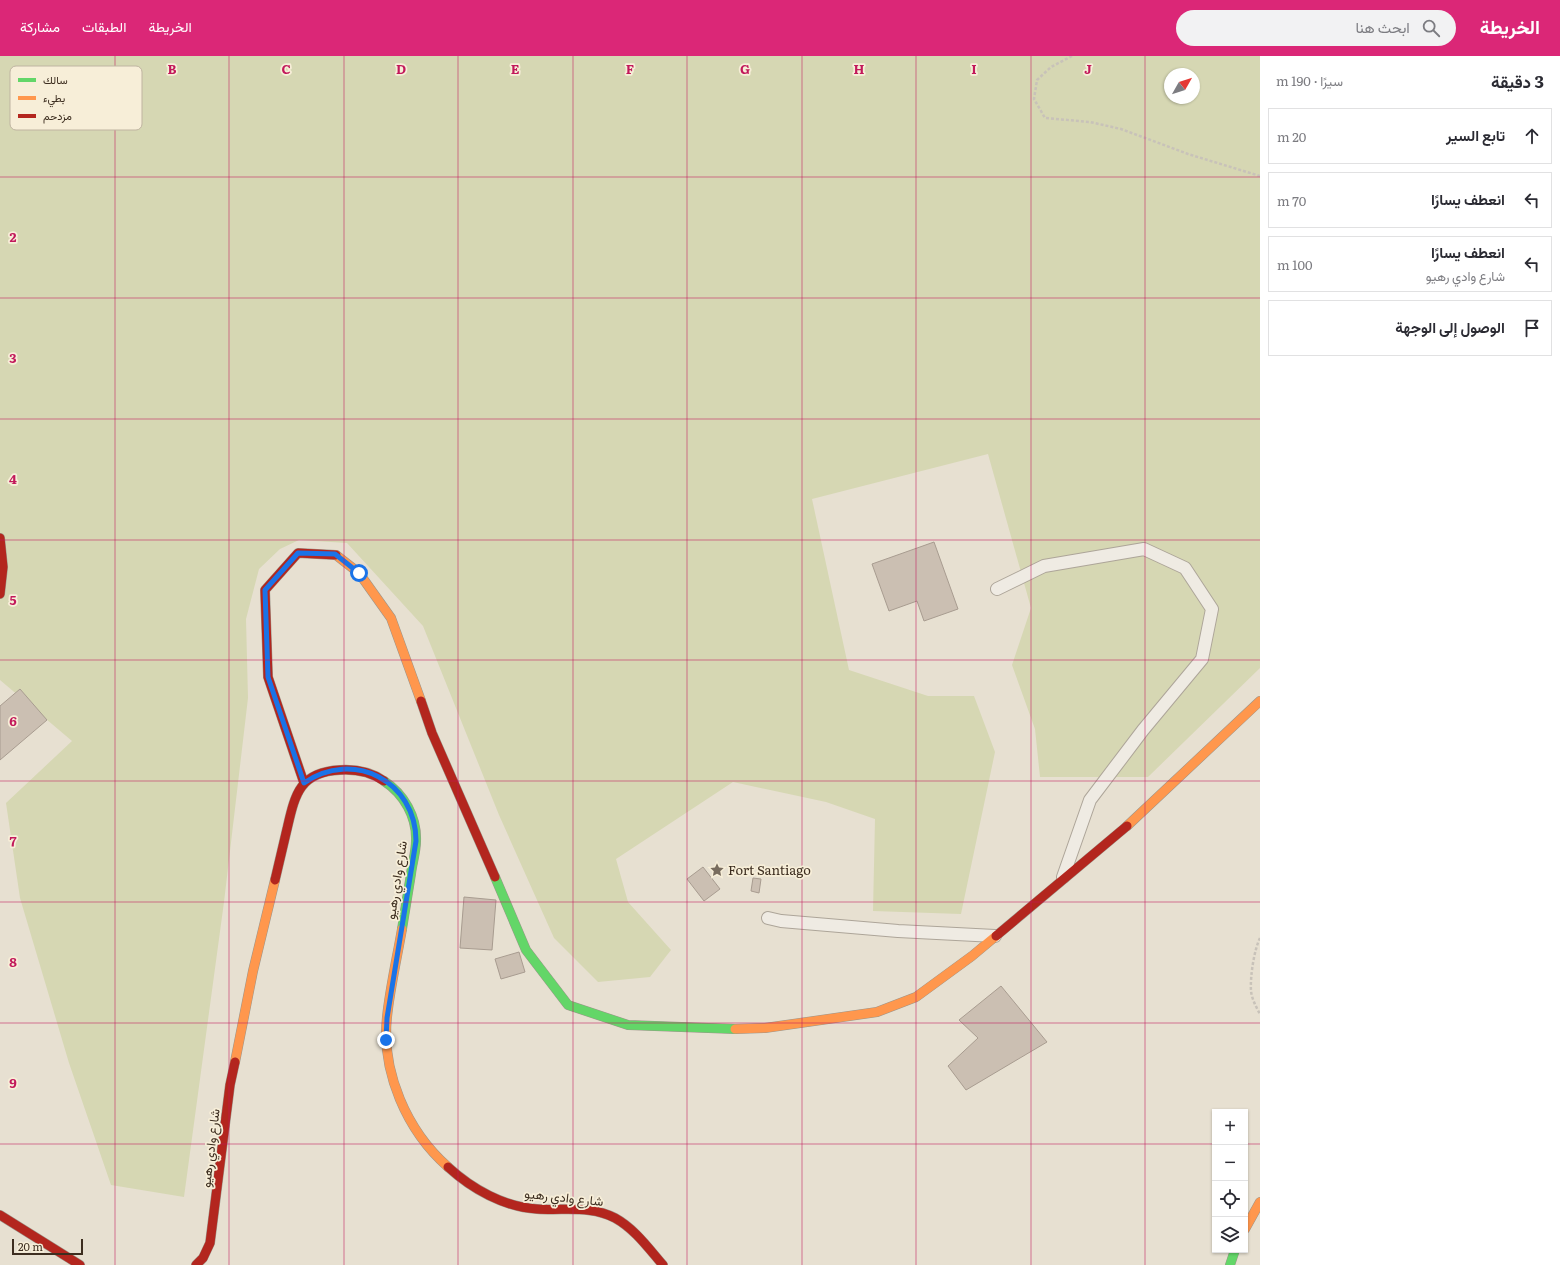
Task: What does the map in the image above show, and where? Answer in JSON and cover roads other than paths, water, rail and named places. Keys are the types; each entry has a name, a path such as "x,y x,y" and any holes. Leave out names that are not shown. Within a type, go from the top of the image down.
{"street":[{"path":"0,538 3,567 0,594"},
{"path":"304,783 268,677 265,590 298,553 335,554 359,573 390,618 432,733 526,950 568,1005 628,1025 723,1029 765,1028 878,1012 916,997 996,936 1060,884 1126,827 1260,701"},
{"name":"شارع وادي رهيو","path":"196,1265 203,1258 210,1243 230,1085 253,971 294,798 304,783 316,775 343,768 362,771 381,778 396,789 408,805 414,818 416,841 387,1018 386,1040 388,1061 393,1082 403,1109 421,1139 435,1156 462,1179 486,1194 526,1208 595,1211 617,1219 635,1233 663,1265"},
{"path":"1248,1223 1260,1202"},
{"path":"0,1215 58,1253 80,1265"},
{"path":"1230,1265 1234,1253"}],"lane":[{"path":"997,589 1044,566 1144,549 1184,568 1212,609 1202,659 1143,730 1090,800 1060,884"},
{"path":"768,918 781,921 890,930 996,936"}],"place":[{"name":"Fort Santiago","path":"717,870"}]}
